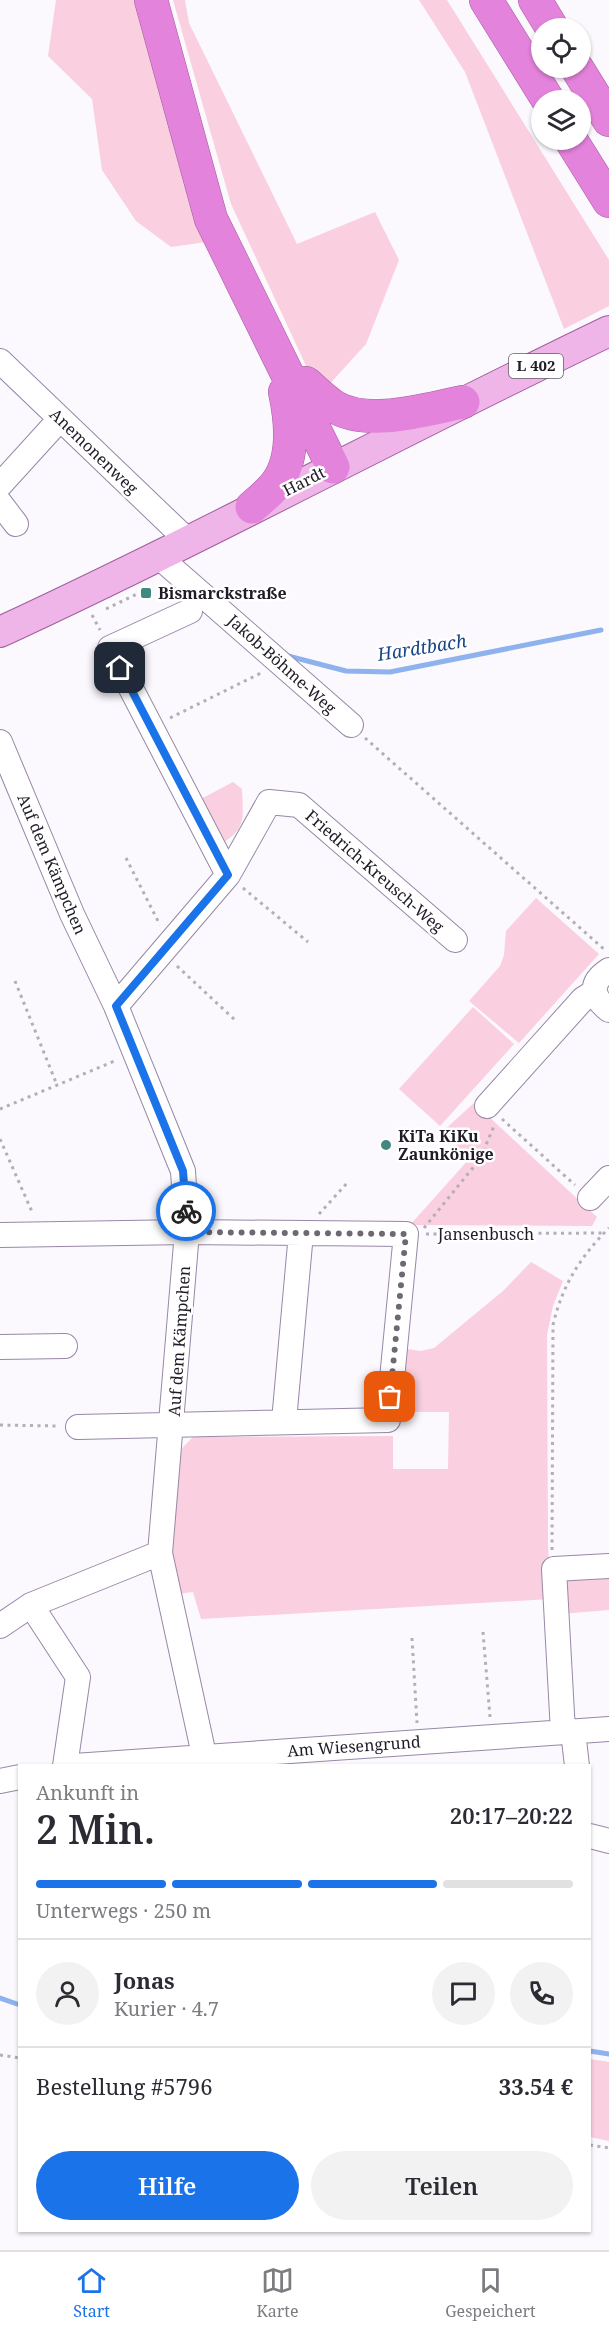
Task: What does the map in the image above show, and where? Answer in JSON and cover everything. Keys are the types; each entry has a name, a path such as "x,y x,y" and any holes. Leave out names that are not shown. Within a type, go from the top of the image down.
{"highway":[{"path":"151,0 211,219 279,360 339,464"},
{"path":"162,0 219,206 306,383 339,464"},
{"path":"488,5 542,90"},
{"path":"583,78 609,120"},
{"path":"577,150 609,201"},
{"path":"252,507 277,483 287,452 290,432 289,410 279,360"},
{"path":"306,383 336,408 366,415 398,415 463,402"}],"main road":[{"name":"Hardt","path":"0,632 81,595 252,507 609,331"}],"street":[{"name":"Anemonenweg","path":"4,371 60,419 188,541"},
{"path":"0,485 60,419"},
{"path":"0,503 16,524"},
{"name":"Jakob-Böhme-Weg","path":"158,556 351,725"},
{"path":"190,611 110,648 228,875"},
{"name":"Auf dem Kämpchen","path":"0,742 72,914 116,1006 183,1171 187,1232 160,1553 218,1758"},
{"name":"Friedrich-Kreusch-Weg","path":"116,1006 228,875 269,802 299,805 455,940"},
{"path":"487,1106 583,999 602,1001 597,981 609,970"},
{"path":"590,1198 609,1178"},
{"path":"0,1235 187,1232 412,1234 388,1420 78,1426"},
{"path":"284,1421 301,1233"},
{"path":"0,1347 65,1346"},
{"path":"0,1626 31,1605 160,1553"},
{"path":"576,1764 568,1731 554,1569 609,1566"},
{"path":"31,1605 78,1677 65,1764"},
{"name":"Am Wiesengrund","path":"110,1764 609,1729"},
{"path":"0,1781 18,1777"},
{"path":"591,1836 609,1841"}],"path":[{"path":"81,595 110,648"},
{"path":"152,727 281,663"},
{"path":"351,725 609,954"},
{"path":"126,858 166,948 236,1021"},
{"path":"228,875 308,942"},
{"path":"15,981 58,1085"},
{"path":"0,1109 135,1053"},
{"path":"412,1234 480,1159 498,1116 590,1198"},
{"path":"0,1138 43,1235"},
{"path":"301,1233 348,1182"},
{"path":"554,1569 551,1382 553,1325 562,1291 573,1272 609,1228"},
{"name":"Jansenbusch","path":"412,1234 604,1233"},
{"path":"0,1425 78,1426"},
{"path":"483,1632 491,1737"},
{"path":"412,1638 418,1742"},
{"path":"0,2055 18,2058"},
{"path":"591,2145 609,2148"}],"shaded area":[{"path":"56,0 142,0 206,242 171,247 136,221 102,170 92,99 48,56"},
{"path":"173,0 185,0 189,23 297,244 375,212 399,260 366,344 325,389 308,370 231,204"},
{"path":"419,0 447,0 531,135 531,150 540,150 609,260 609,306 564,329 465,72"},
{"path":"233,782 242,789 243,816 235,834 219,845 197,801"},
{"path":"536,898 599,954 519,1043 469,1001 500,966 504,955 506,931"},
{"path":"473,1007 514,1044 440,1126 399,1089"},
{"path":"474,1103 597,1217 592,1226 410,1225 470,1158 442,1132"},
{"path":"531,1262 563,1281 553,1306 547,1335 548,1545 551,1599 201,1619 193,1592 177,1594 169,1556 178,1458 183,1447 193,1437 393,1436 393,1469 448,1469 449,1412 394,1412 401,1348 420,1351 434,1348 503,1291"},
{"path":"609,1570 609,1610 560,1614 558,1573"},
{"path":"591,2059 609,2062 609,2141 591,2137"}],"waterway":[{"name":"Hardtbach","path":"288,656 346,671 390,672 601,630"},
{"path":"0,1998 18,2004"},
{"path":"591,2051 609,2054"}],"way so far":[{"path":"186,1211 187,1232 406,1234 390,1397"}],"place":[{"name":"Bismarckstraße","path":"146,593"},
{"name":"KiTa KiKu Zaunkönige","path":"386,1145"}],"route":[{"path":"120,668 228,875 116,1006 183,1171 186,1211"}]}
